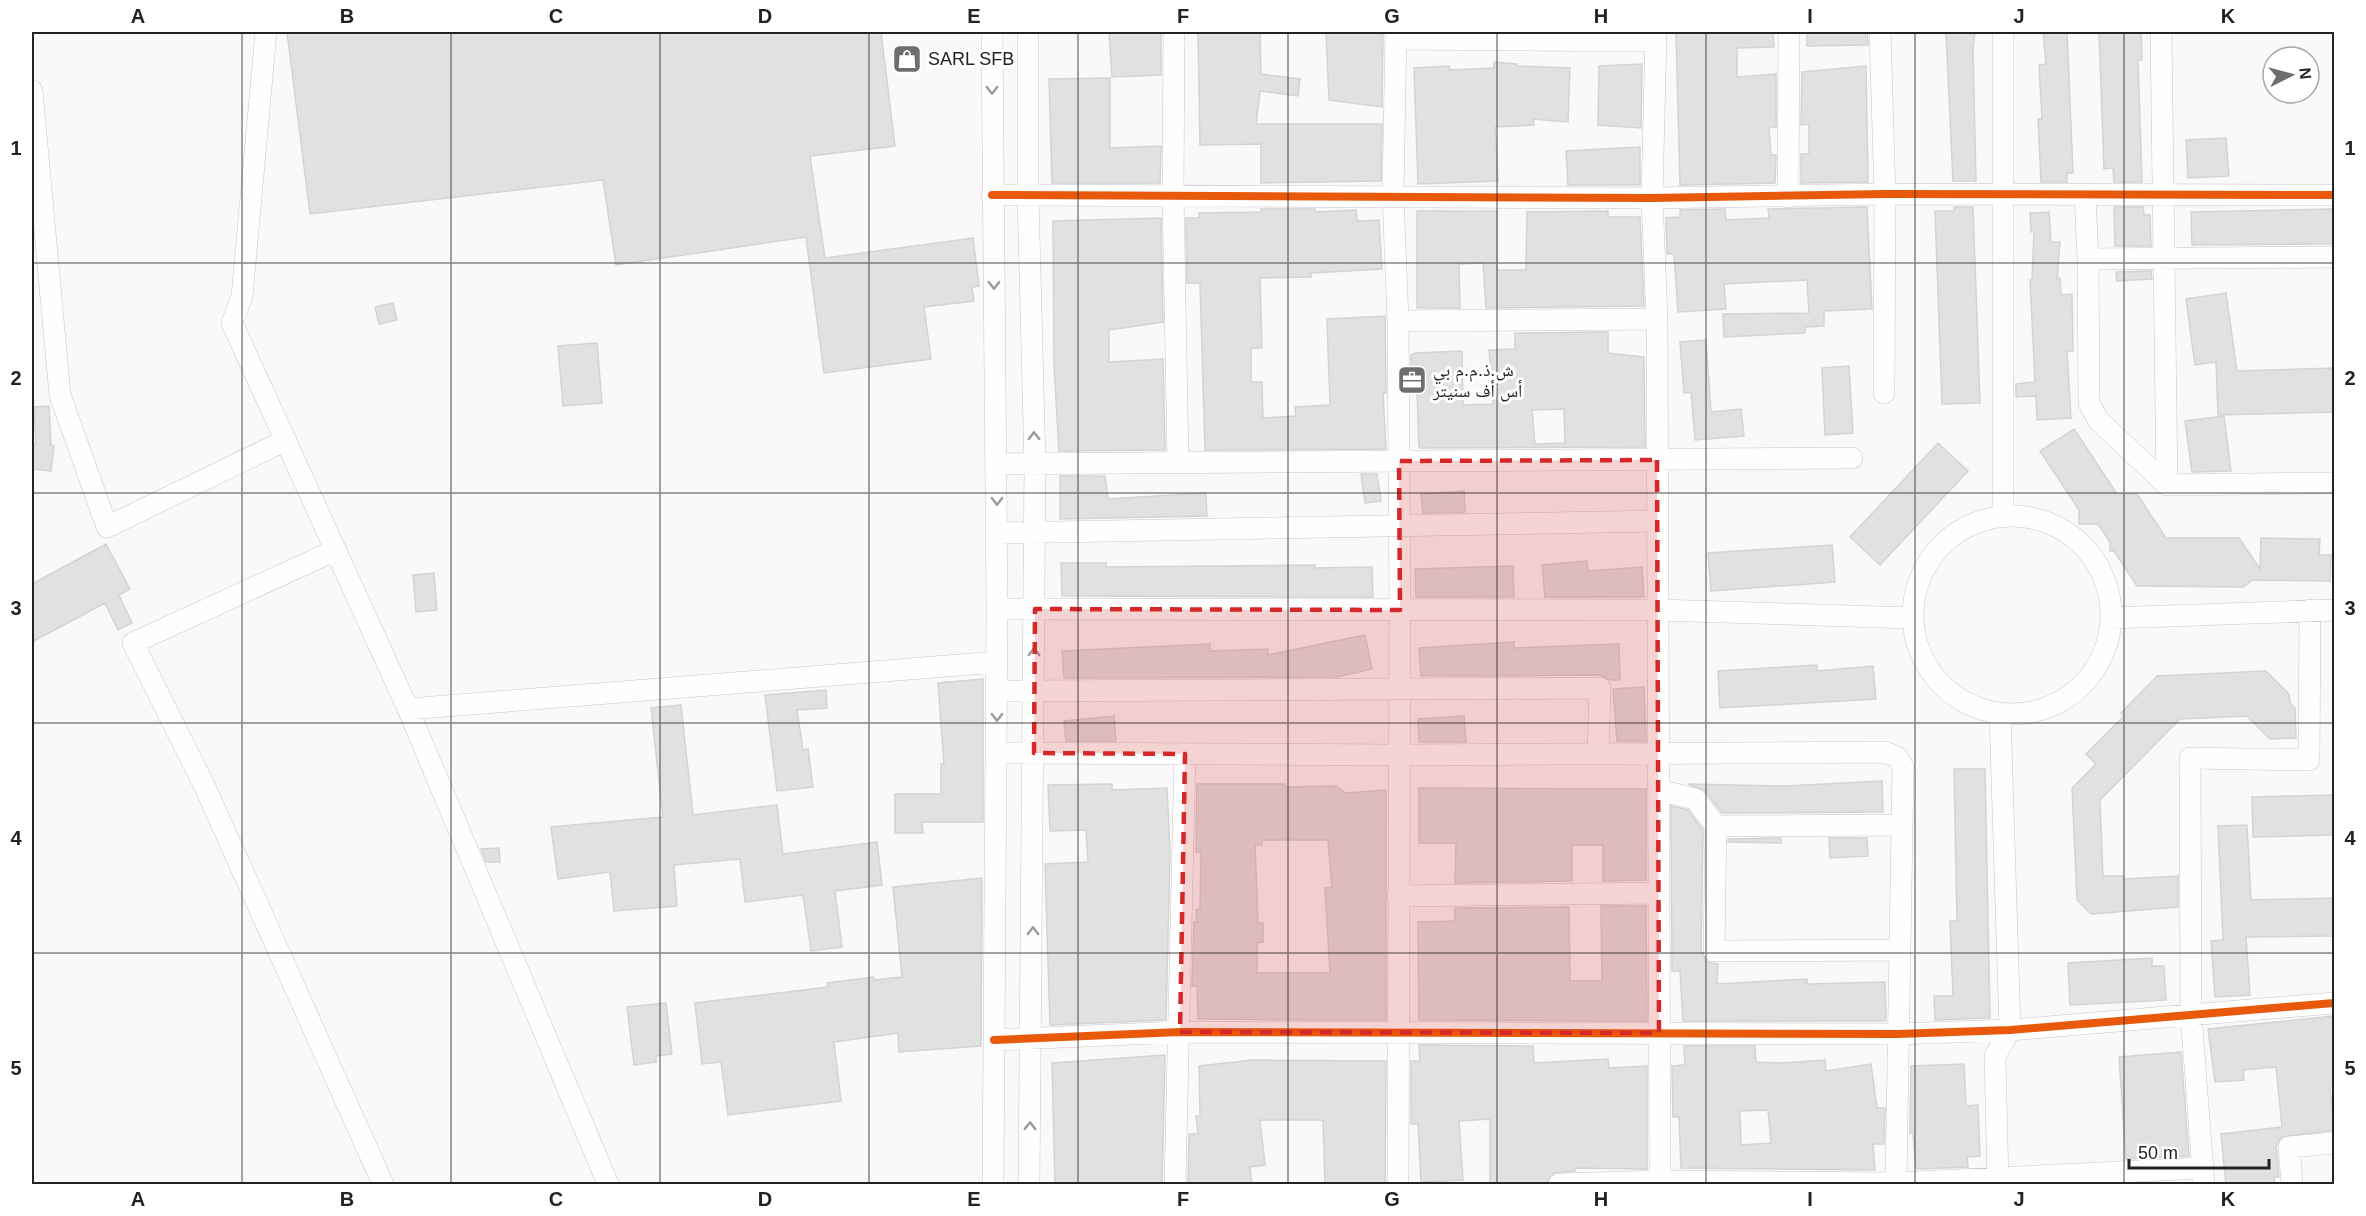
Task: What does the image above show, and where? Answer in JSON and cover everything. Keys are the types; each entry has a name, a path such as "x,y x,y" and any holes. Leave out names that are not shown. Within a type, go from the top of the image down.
{"street":[{"path":"266,32 242,296 232,323 408,710 608,1185"},
{"path":"992,32 992,195 997,464 993,1185"},
{"path":"1028,32 1028,196 1035,464 1029,1185"},
{"path":"1174,32 1173,195 1178,462"},
{"path":"1788,197 1789,32"},
{"path":"1880,32 1885,194 1884,393"},
{"path":"2002,32 2003,516"},
{"path":"2161,32 2162,194 2166,258 2167,484"},
{"path":"1398,1185 1400,526 1398,321 1393,195 1396,35 1656,36 1652,198 1656,319 1660,1183"},
{"path":"32,91 60,395 107,527 286,441"},
{"path":"992,195 1393,195 1652,198 1885,194 2334,195"},
{"path":"2085,194 2089,403 2098,420 2167,484 2334,483"},
{"path":"2088,259 2334,257"},
{"path":"1398,321 1656,319"},
{"path":"997,464 1852,458"},
{"path":"2003,516 2027,517 2050,524 2071,536 2088,552 2101,572 2109,595 2111,618 2107,642 2098,663 2085,682 2067,698 2046,708 2024,714 2000,714 1978,708 1957,698 1939,682 1925,663 1916,641 1913,618 1918,585 1924,570 1938,549 1957,533 1979,521 2003,516"},
{"path":"997,533 1657,521"},
{"path":"336,550 133,643 205,787 383,1185"},
{"path":"997,609 1658,610 1913,618"},
{"path":"1559,1185 1896,1183 2203,1176 2191,1015 2190,758 2309,760 2310,610"},
{"path":"2111,618 2334,610"},
{"path":"408,710 997,662"},
{"path":"997,691 1400,691 1600,688 1598,754"},
{"path":"1998,1181 1995,1056 2010,1030 2000,714"},
{"path":"997,753 1400,755 1885,752 1897,757 1903,767 1896,1183"},
{"path":"1175,1185 1185,754"},
{"path":"1658,789 1695,799 1716,826 1714,951 1899,950"},
{"path":"1716,826 1902,825"},
{"path":"1398,896 1659,893"},
{"path":"994,1040 1180,1032 1399,1030 1898,1034 2010,1030 2334,1003"},
{"path":"2292,1185 2289,1147 2334,1143"}],"highlighted area":[{"path":"1657,460 1659,1033 1180,1032 1185,754 1034,753 1035,609 1400,610 1399,461"}],"building":[{"path":"287,32 881,32 895,146 810,156 825,258 973,238 979,286 972,287 974,301 924,307 931,359 824,373 806,237 616,265 603,180 310,214"},
{"path":"1109,32 1161,32 1161,75 1112,77"},
{"path":"1198,32 1260,33 1261,74 1300,79 1298,96 1260,91 1256,124 1382,124 1381,181 1261,183 1261,144 1200,145"},
{"path":"1326,32 1383,32 1382,107 1329,100"},
{"path":"1676,32 1773,32 1774,47 1737,48 1737,77 1776,74 1776,127 1769,127 1771,155 1776,155 1775,183 1680,185"},
{"path":"1807,32 1867,32 1868,45 1807,46"},
{"path":"1946,32 1975,32 1973,49 1976,181 1953,181"},
{"path":"2043,32 2067,32 2073,173 2067,173 2067,182 2041,182 2038,119 2042,119 2039,65 2046,64"},
{"path":"2099,32 2141,32 2142,60 2138,60 2142,182 2114,182 2113,168 2104,169"},
{"path":"1494,62 1517,64 1517,66 1570,68 1568,122 1533,119 1534,125 1495,127 1498,181 1418,184 1414,68 1449,66 1450,70 1494,68"},
{"path":"1642,64 1641,128 1598,125 1599,66"},
{"path":"1866,66 1868,182 1801,183 1801,154 1809,154 1809,124 1801,125 1802,72"},
{"path":"1110,78 1110,148 1161,146 1160,183 1052,183 1049,79"},
{"path":"2226,138 2229,176 2188,178 2186,140"},
{"path":"1640,147 1640,185 1568,185 1566,151"},
{"path":"1867,207 1872,309 1824,311 1824,326 1805,327 1805,333 1724,337 1723,314 1809,313 1807,280 1724,284 1726,309 1678,312 1674,254 1667,254 1666,218 1680,217 1680,210 1725,209 1726,220 1769,218 1768,209"},
{"path":"1954,207 1973,207 1980,403 1942,404 1935,211 1954,211"},
{"path":"2114,207 2143,207 2144,215 2150,215 2151,246 2115,246"},
{"path":"1261,209 1315,209 1315,212 1356,210 1357,221 1379,220 1382,269 1311,273 1311,277 1260,278 1262,348 1251,348 1251,382 1262,382 1263,418 1296,416 1295,407 1330,405 1327,319 1385,316 1386,393 1383,393 1386,449 1205,450 1200,283 1187,283 1186,218 1199,218 1199,213 1261,212"},
{"path":"2334,209 2334,244 2192,245 2191,212"},
{"path":"1417,211 1497,211 1497,270 1526,270 1527,212 1608,211 1608,217 1640,217 1644,306 1486,308 1483,263 1459,264 1460,308 1417,308"},
{"path":"2049,212 2051,242 2060,242 2057,279 2060,278 2061,295 2072,294 2073,351 2067,351 2071,418 2037,420 2036,396 2016,397 2016,384 2035,382 2030,280 2032,280 2034,232 2031,232 2030,213"},
{"path":"1161,218 1163,322 1109,330 1109,362 1163,359 1165,450 1059,451 1054,366 1053,221"},
{"path":"2151,271 2152,279 2117,281 2116,272"},
{"path":"2226,293 2237,371 2334,368 2334,412 2218,415 2216,362 2195,365 2186,299"},
{"path":"393,303 397,320 379,324 375,307"},
{"path":"1608,332 1608,353 1644,357 1645,447 1419,448 1417,392 1411,392 1411,355 1462,351 1463,405 1493,404 1489,350 1515,349 1515,333","holes":["1564,409 1565,443 1535,444 1532,410"]},
{"path":"1706,340 1711,412 1741,409 1744,436 1695,440 1691,392 1684,393 1680,342"},
{"path":"597,343 602,403 563,406 558,346"},
{"path":"1849,366 1853,433 1825,435 1822,368"},
{"path":"49,406 51,445 54,446 51,471 32,469 32,443 36,444 34,407"},
{"path":"2224,416 2231,471 2192,472 2185,421"},
{"path":"2074,429 2117,494 2137,494 2166,538 2239,538 2260,569 2261,538 2320,539 2319,555 2331,555 2330,581 2253,580 2243,587 2137,586 2114,551 2110,551 2110,542 2098,524 2079,524 2079,510 2040,451"},
{"path":"1938,443 1968,471 1880,565 1850,537"},
{"path":"1361,474 1377,474 1381,501 1365,503"},
{"path":"1060,476 1105,476 1108,499 1206,493 1207,516 1060,519"},
{"path":"1464,491 1465,512 1423,513 1421,494"},
{"path":"106,544 130,589 119,595 132,623 118,630 105,603 32,642 32,584"},
{"path":"1832,545 1835,582 1711,591 1708,553"},
{"path":"1587,561 1588,571 1642,567 1644,597 1545,597 1542,565"},
{"path":"1061,563 1106,563 1106,567 1315,565 1315,568 1372,567 1373,597 1062,596"},
{"path":"1513,566 1514,597 1416,597 1415,569"},
{"path":"434,573 437,610 416,612 413,575"},
{"path":"1365,635 1372,669 1337,677 1064,678 1062,651 1210,644 1210,651 1268,649 1268,655"},
{"path":"1514,642 1514,648 1619,644 1620,680 1610,680 1600,675 1421,676 1419,648"},
{"path":"1817,665 1817,671 1873,666 1876,699 1720,708 1718,671"},
{"path":"2266,671 2289,694 2290,703 2295,708 2296,738 2270,739 2247,716 2180,719 2100,800 2103,876 2123,876 2123,879 2178,876 2178,907 2091,914 2077,900 2072,788 2096,764 2086,754 2124,716 2121,713 2157,676"},
{"path":"983,679 983,822 922,822 923,833 895,833 895,794 941,794 941,764 944,764 938,683"},
{"path":"1644,687 1646,741 1617,741 1613,689"},
{"path":"826,690 827,708 797,710 803,750 808,749 813,787 777,791 765,695"},
{"path":"681,705 693,815 777,805 783,854 877,842 882,885 835,891 842,947 811,951 803,895 745,902 740,859 674,865 677,906 614,911 610,872 558,879 551,827 663,817 651,708"},
{"path":"1114,716 1116,741 1066,741 1064,721"},
{"path":"1464,716 1466,742 1419,742 1418,719"},
{"path":"1954,769 1985,769 1990,1018 1935,1020 1934,996 1953,996 1950,921 1957,921"},
{"path":"1882,781 1883,812 1722,813 1705,791 1688,784 1785,786"},
{"path":"1112,784 1112,790 1167,788 1170,851 1166,1020 1050,1025 1045,864 1088,862 1086,830 1050,831 1048,785"},
{"path":"1197,784 1336,786 1346,793 1386,790 1386,1020 1198,1019 1197,986 1192,986 1194,922 1197,922 1196,910 1200,909 1201,852 1196,852","holes":["1262,840 1328,840 1332,887 1325,888 1330,973 1257,973 1257,943 1263,942 1263,923 1258,923 1255,845 1262,845"]},
{"path":"1419,788 1646,789 1646,880 1603,881 1603,845 1572,845 1572,881 1455,883 1456,843 1419,843"},
{"path":"2334,795 2334,835 2253,837 2252,797"},
{"path":"1671,806 1688,810 1703,830 1701,951 1707,962 1718,964 1717,984 1807,979 1807,984 1885,982 1886,1021 1683,1021 1680,971 1672,971"},
{"path":"2247,825 2251,900 2334,898 2334,936 2246,937 2250,995 2215,997 2211,941 2223,940 2218,826"},
{"path":"1781,838 1781,843 1728,842 1729,839"},
{"path":"1829,838 1867,838 1868,856 1830,858"},
{"path":"499,848 500,862 486,862 481,849"},
{"path":"982,878 981,1046 899,1052 898,1033 834,1042 841,1101 728,1115 721,1062 702,1064 695,1003 828,987 827,983 873,977 874,980 902,977 893,887"},
{"path":"1601,906 1646,906 1647,1021 1419,1020 1418,922 1455,921 1455,908 1569,907 1570,981 1602,981"},
{"path":"2152,958 2152,966 2164,966 2166,1000 2070,1005 2068,963"},
{"path":"666,1003 672,1054 656,1056 656,1062 634,1065 627,1007"},
{"path":"2334,1016 2334,1086 2330,1086 2334,1130 2281,1137 2276,1147 2279,1177 2274,1177 2275,1185 2226,1185 2221,1134 2282,1127 2276,1067 2243,1070 2244,1080 2215,1082 2208,1029"},
{"path":"1419,1045 1533,1046 1534,1063 1608,1059 1609,1068 1647,1066 1647,1169 1575,1168 1575,1171 1553,1173 1546,1185 1490,1185 1490,1119 1459,1121 1463,1180 1421,1182 1418,1124 1411,1124 1411,1061 1420,1061"},
{"path":"1684,1046 1755,1046 1756,1062 1825,1060 1826,1071 1871,1064 1877,1108 1885,1108 1884,1144 1873,1144 1875,1170 1681,1168 1679,1117 1673,1117 1672,1066 1685,1065","holes":["1768,1110 1771,1143 1741,1145 1740,1111"]},
{"path":"2181,1052 2189,1156 2126,1159 2119,1057"},
{"path":"1165,1055 1162,1185 1055,1185 1052,1063"},
{"path":"1253,1060 1386,1061 1385,1185 1325,1185 1323,1120 1260,1120 1265,1165 1250,1167 1252,1185 1188,1185 1189,1134 1198,1134 1196,1116 1200,1116 1199,1066"},
{"path":"1964,1064 1966,1106 1978,1105 1980,1156 1967,1157 1968,1167 1916,1169 1913,1133 1910,1133 1911,1066"}],"cycle path":[{"path":"992,195 1652,198 1885,194 2334,195"},
{"path":"994,1040 1180,1032 1897,1034 2010,1030 2334,1003"}],"place":[{"name":"SARL SFB","path":"907,59"},
{"name":"ش.ذ.م.م بي أس أف سنيتر","path":"1412,380"}]}
